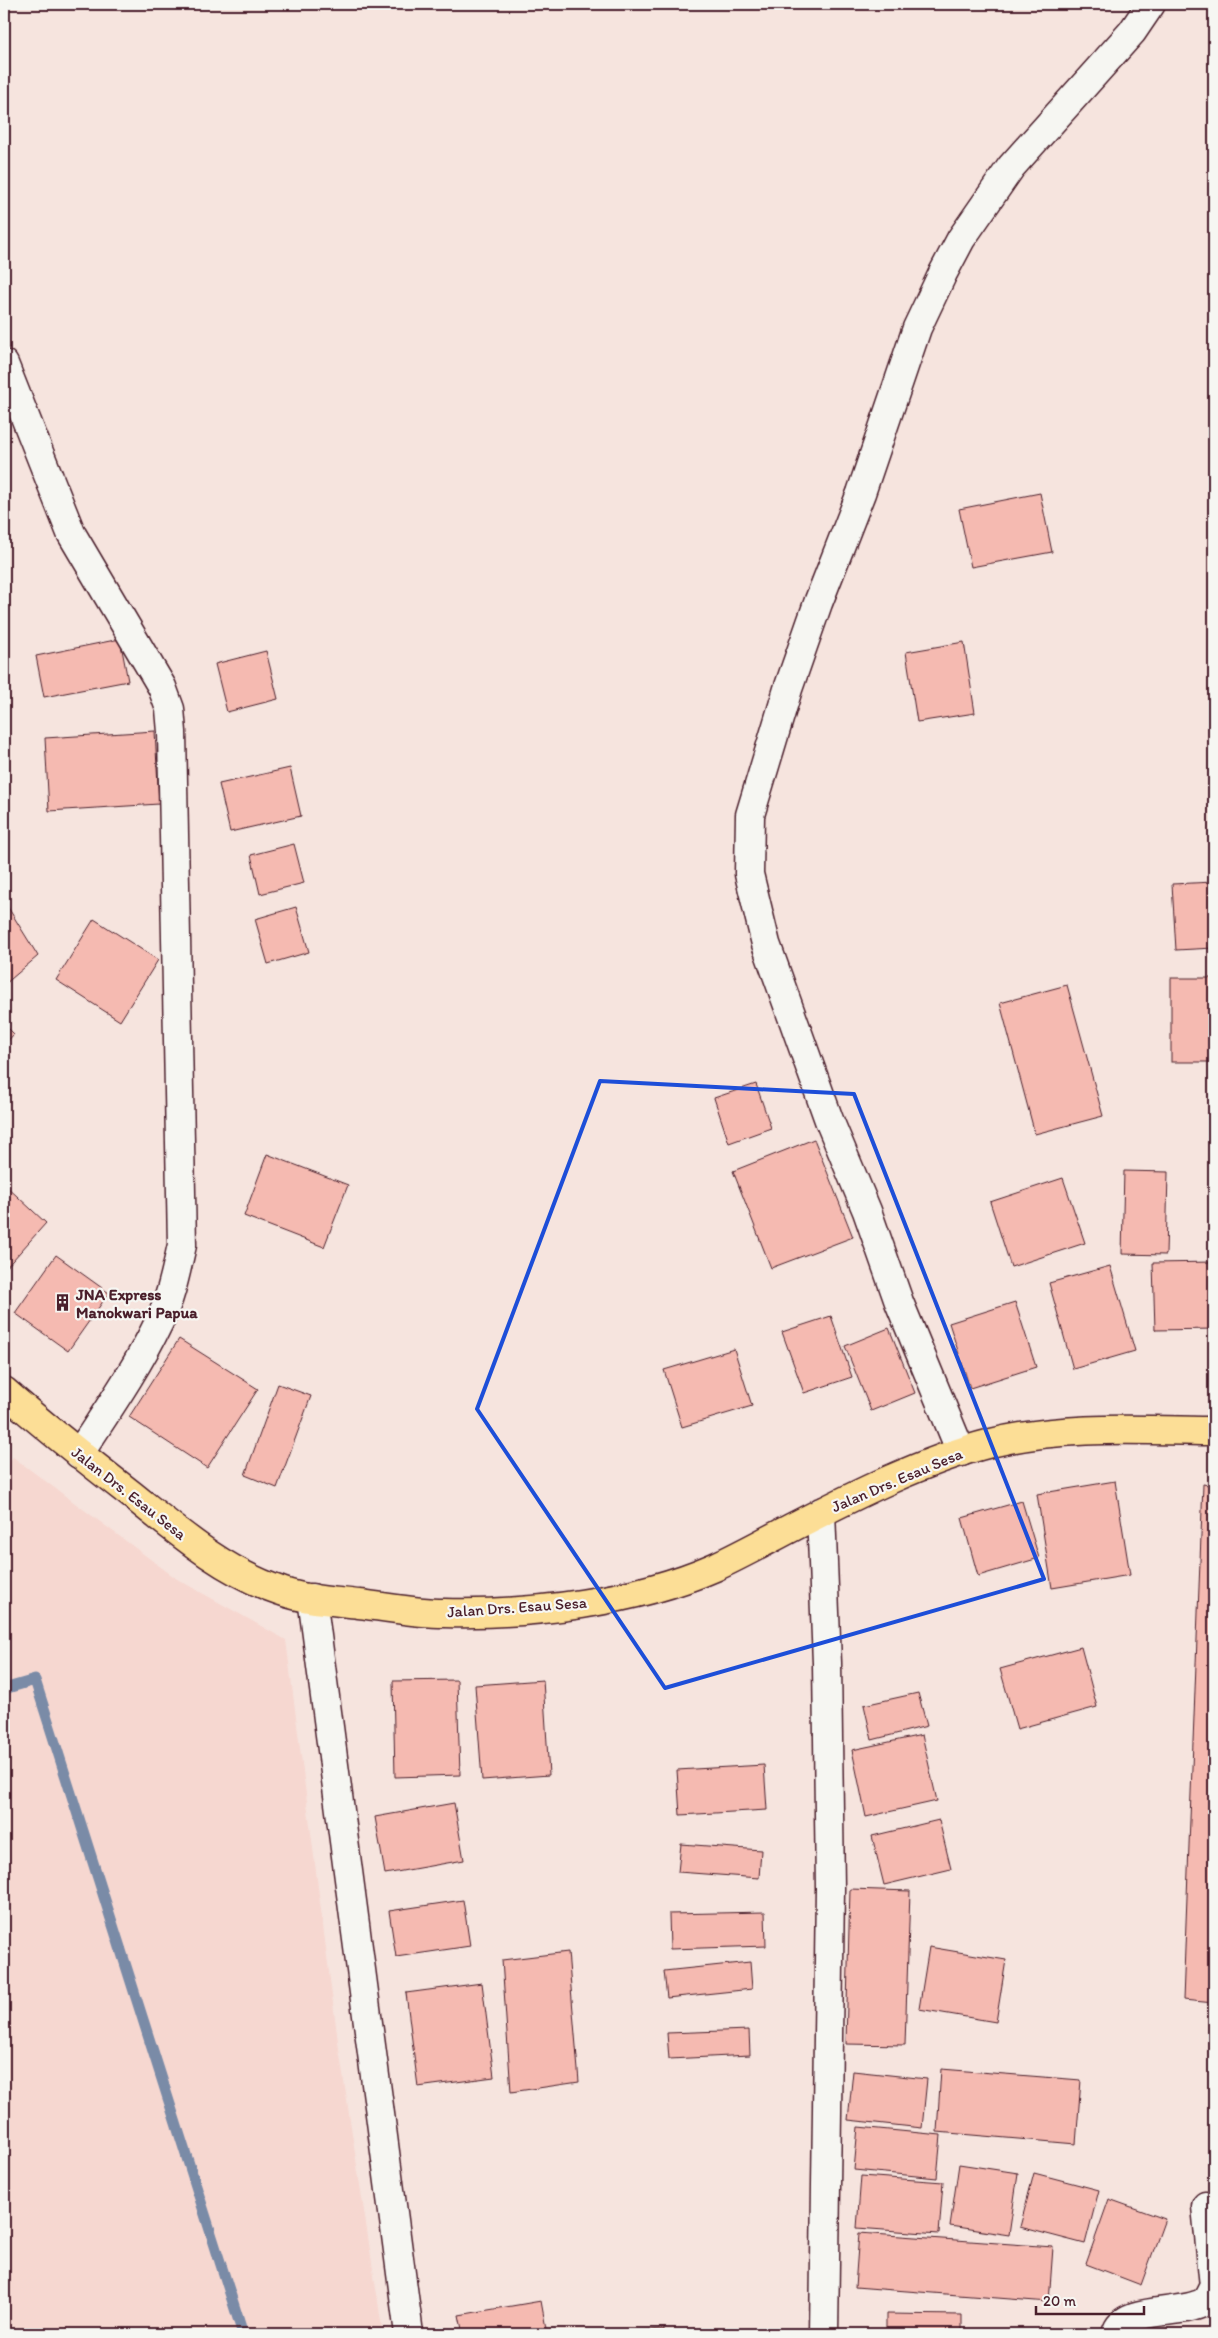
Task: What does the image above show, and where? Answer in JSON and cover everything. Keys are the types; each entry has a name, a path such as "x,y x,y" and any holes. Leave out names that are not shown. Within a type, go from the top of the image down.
{"highway":[{"name":"Jalan Drs. Esau Sesa","path":"4,1392 79,1454 214,1559 281,1591 312,1598 441,1613 573,1606 613,1598 685,1579 717,1566 821,1512 932,1463 961,1452 1010,1439 1061,1432 1098,1430 1214,1431"}],"street":[{"path":"961,1452 898,1302 867,1212 829,1120 766,944 749,874 750,815 788,689 818,603 861,493 917,328 943,273 961,239 1011,166 1132,32 1151,4"},
{"path":"4,364 71,533 162,687 170,709 172,732 182,1245 172,1288 160,1322 138,1361 79,1454"},
{"path":"821,1512 827,1663 830,1888 824,2334"},
{"path":"312,1598 409,2334"},
{"path":"1116,2334 1118,2327 1129,2318 1187,2309 1205,2301 1210,2295 1214,2286 1206,2206"}],"highlighted area":[{"path":"600,1081 854,1094 1044,1579 665,1688 477,1409"}],"shaded area":[{"path":"13,1457 177,1579 286,1640 339,2049 383,2334 4,2334 4,1468"}],"building":[{"path":"1040,493 1052,552 971,567 959,509"},
{"path":"120,639 128,681 44,697 36,656"},
{"path":"964,642 975,713 917,722 906,652"},
{"path":"266,651 278,699 227,712 215,664"},
{"path":"155,731 159,804 49,811 45,738"},
{"path":"290,768 301,816 230,832 219,784"},
{"path":"294,844 304,883 260,894 251,855"},
{"path":"1214,882 1214,948 1176,950 1172,884"},
{"path":"4,901 38,956 4,985"},
{"path":"296,907 309,952 268,964 255,919"},
{"path":"94,919 158,960 120,1021 56,980"},
{"path":"1171,978 1214,978 1214,1062 1171,1062"},
{"path":"1067,985 1103,1116 1035,1134 1000,1003"},
{"path":"4,1024 14,1034 4,1045"},
{"path":"756,1084 771,1128 729,1143 714,1098"},
{"path":"814,1139 853,1237 771,1268 733,1171"},
{"path":"267,1154 348,1185 324,1247 244,1216"},
{"path":"1124,1171 1168,1172 1166,1255 1122,1254"},
{"path":"1063,1178 1085,1243 1011,1267 990,1202"},
{"path":"4,1184 46,1223 4,1270"},
{"name":"JNA Express Manokwari Papua","path":"56,1255 109,1293 68,1351 15,1313"},
{"path":"1214,1262 1214,1329 1155,1330 1153,1263"},
{"path":"1110,1266 1135,1351 1073,1369 1049,1283"},
{"path":"1015,1302 1036,1367 970,1388 949,1323"},
{"path":"831,1316 852,1377 804,1393 782,1332"},
{"path":"889,1328 915,1393 871,1411 845,1346"},
{"path":"179,1339 258,1389 207,1468 129,1417"},
{"path":"734,1349 752,1406 682,1427 664,1370"},
{"path":"278,1384 311,1396 277,1488 245,1475"},
{"path":"1115,1481 1130,1575 1052,1588 1037,1494"},
{"path":"1203,1484 1214,1486 1214,2003 1183,2000"},
{"path":"1022,1501 1039,1558 978,1576 962,1518"},
{"path":"1081,1647 1097,1707 1017,1729 1000,1669"},
{"path":"457,1680 460,1775 395,1777 393,1681"},
{"path":"543,1680 549,1775 482,1780 475,1685"},
{"path":"918,1693 927,1726 872,1740 864,1705"},
{"path":"922,1735 937,1801 866,1817 852,1750"},
{"path":"764,1765 767,1810 680,1815 677,1770"},
{"path":"454,1803 464,1860 385,1874 375,1817"},
{"path":"939,1820 951,1869 884,1885 872,1836"},
{"path":"681,1844 761,1850 759,1878 678,1872"},
{"path":"850,1889 910,1891 905,2045 846,2044"},
{"path":"463,1900 470,1946 396,1957 389,1911"},
{"path":"765,1912 766,1946 670,1949 669,1914"},
{"path":"929,1947 1006,1960 996,2022 919,2009"},
{"path":"568,1952 579,2082 511,2092 502,1960"},
{"path":"750,1962 752,1989 667,1998 664,1971"},
{"path":"482,1983 494,2077 418,2087 406,1993"},
{"path":"749,2030 750,2055 669,2059 667,2033"},
{"path":"941,2069 1081,2080 1076,2144 937,2132"},
{"path":"853,2071 927,2079 922,2128 848,2120"},
{"path":"858,2127 941,2135 937,2178 854,2170"},
{"path":"959,2164 1018,2173 1009,2235 950,2226"},
{"path":"1034,2173 1099,2190 1085,2244 1020,2227"},
{"path":"861,2176 943,2182 939,2234 857,2228"},
{"path":"1109,2199 1165,2219 1141,2285 1086,2264"},
{"path":"859,2233 1053,2247 1049,2302 855,2287"},
{"path":"541,2301 547,2334 463,2334 459,2315"},
{"path":"886,2314 962,2315 962,2334 886,2334"},
{"path":"664,2329 664,2334 591,2334 591,2333"},
{"path":"1155,2329 1202,2334 1154,2334"},
{"path":"730,2330 731,2334 680,2334"}],"waterway":[{"path":"4,1689 35,1680 243,2334"}],"place":[{"name":"JNA Express Manokwari Papua","path":"62,1303"}]}
